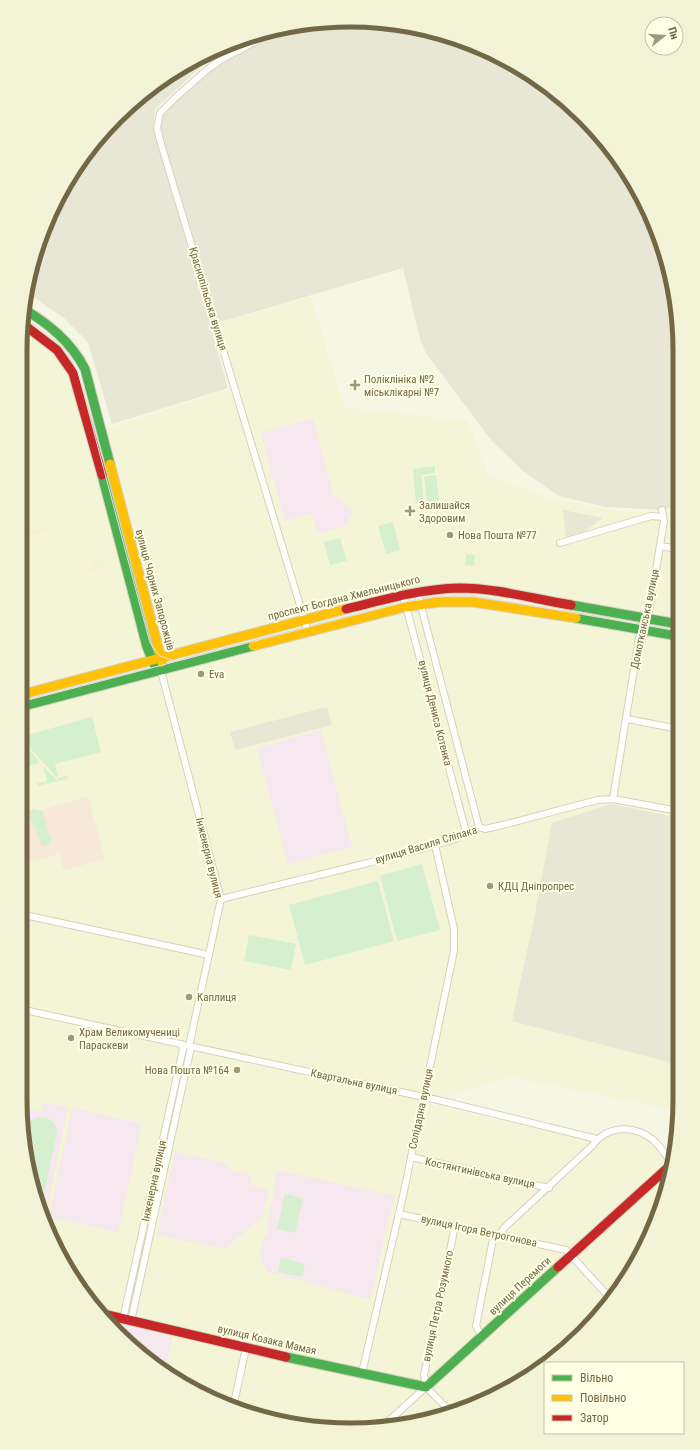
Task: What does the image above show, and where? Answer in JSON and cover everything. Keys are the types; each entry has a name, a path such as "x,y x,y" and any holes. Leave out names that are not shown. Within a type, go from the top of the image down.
{"main road":[{"name":"вулиця Чорних Запорожців","path":"30,312 45,322 66,339 78,355 85,369 141,584 162,658 161,671"},
{"name":"вулиця Чорних Запорожців","path":"28,328 57,350 73,372 96,452 151,660 161,671"},
{"path":"131,587 141,584"},
{"name":"проспект Богдана Хмельницького","path":"27,693 417,591 441,588 472,588 673,623"},
{"path":"27,705 406,606 447,600 472,601 673,635"},
{"path":"60,684 64,696"},
{"name":"вулиця Перемоги","path":"426,1387 665,1170"},
{"name":"вулиця Козака Мамая","path":"110,1316 246,1348 426,1387"}],"street":[{"name":"Краснопільська вулиця","path":"258,40 222,59 208,69 160,113 158,128 161,144 308,632"},
{"name":"Домотканська вулиця","path":"613,799 639,638 647,618 660,546 663,517 662,510"},
{"path":"560,542 651,516 663,517"},
{"path":"660,546 673,548"},
{"name":"вулиця Дениса Котенка","path":"417,591 479,827"},
{"name":"вулиця Дениса Котенка","path":"403,595 466,832"},
{"name":"Інженерна вулиця","path":"127,1320 190,1046 221,898 161,671"},
{"path":"627,719 673,728"},
{"name":"вулиця Василя Сліпака","path":"221,898 304,879 435,845 455,839 466,832 479,827 485,829 507,824 597,800 613,799 673,810"},
{"name":"Солідарна вулиця","path":"362,1373 411,1158 455,938 435,845"},
{"path":"27,916 209,955"},
{"name":"Квартальна вулиця","path":"27,1011 423,1097 597,1139"},
{"name":"Інженерна вулиця","path":"127,1320 183,1049 181,1044"},
{"path":"482,1337 476,1326 497,1234 549,1188 592,1146 597,1139 608,1132 624,1128 636,1131 652,1139 668,1157"},
{"name":"Костянтинівська вулиця","path":"411,1158 549,1188"},
{"name":"вулиця Ігоря Ветрогонова","path":"399,1214 566,1250 607,1295"},
{"name":"вулиця Петра Розумного","path":"426,1387 424,1375 455,1226"},
{"path":"234,1401 246,1348"},
{"path":"426,1387 447,1408"},
{"name":"вулиця Перемоги","path":"389,1420 426,1387"}],"shaded area":[{"path":"350,27 392,30 434,38 454,44 493,60 529,81 563,107 593,137 619,171 640,207 656,246 662,266 670,308 673,350 673,507 662,510 606,507 559,496 523,471 492,441 426,353 420,339 403,268 210,325 228,388 112,424 88,342 64,318 32,296 44,246 60,207 70,188 107,137 137,107 171,81 207,60 227,51 204,64 155,109 153,127 178,99 210,70 224,61 275,36 287,33"},
{"path":"311,297 344,407 468,421 488,475 555,500 623,512 668,512 673,510 673,1110 510,1077 419,1105 362,1364 356,1368 107,1313 81,1279 60,1243 44,1204 38,1184 30,1142 27,1100 28,333 54,350 66,365 88,434 233,389 213,325"},
{"path":"313,419 334,497 354,511 345,526 318,534 312,513 285,521 261,433"},
{"path":"435,466 435,473 421,475 424,503 416,504 413,469"},
{"path":"436,475 439,501 427,503 424,477"},
{"path":"563,510 603,518 581,534 566,538"},
{"path":"393,522 400,550 386,554 378,526"},
{"path":"45,527 46,531 27,536 27,532"},
{"path":"340,538 347,561 330,565 324,542"},
{"path":"466,554 475,555 474,566 465,565"},
{"path":"103,558 106,568 84,573 83,570 95,566 94,560"},
{"path":"327,707 332,725 235,750 230,732"},
{"path":"92,717 101,752 55,764 58,778 67,776 68,778 60,781 27,745 27,735"},
{"path":"321,730 352,847 288,864 257,748"},
{"path":"27,747 40,763 27,766"},
{"path":"43,766 58,781 38,786 37,783 47,781"},
{"path":"88,797 105,859 64,870 59,854 27,863 27,811 36,809 37,811"},
{"path":"611,804 673,817 673,1063 512,1021 534,919 552,823"},
{"path":"36,809 37,811 42,810 51,841 49,844 43,846 41,845 35,825 32,825 30,818 27,819 27,811"},
{"path":"422,864 440,930 397,941 380,876"},
{"path":"378,881 394,941 305,965 289,905"},
{"path":"249,935 296,944 291,970 244,961"},
{"path":"43,1103 68,1107 47,1210 38,1184 33,1163 27,1110 42,1112"},
{"path":"429,1104 585,1140 604,1130 627,1126 650,1134 668,1154 656,1204 640,1243 619,1279 593,1313 563,1343 529,1369 493,1390 454,1406 413,1417 350,1423 308,1420 266,1412 226,1398 188,1380 153,1356 137,1343 116,1322 364,1377"},
{"path":"72,1108 142,1124 118,1232 49,1217"},
{"path":"38,1117 49,1119 55,1126 57,1133 45,1189 41,1193 33,1163 29,1126 30,1122"},
{"path":"175,1152 224,1163 233,1171 252,1175 250,1185 269,1190 262,1217 225,1249 157,1235"},
{"path":"276,1170 394,1196 370,1299 267,1272 260,1256 264,1238 267,1238 269,1228 267,1225 276,1182 274,1178"},
{"path":"285,1194 303,1198 295,1233 277,1229"},
{"path":"141,1245 146,1246 132,1312 126,1311"},
{"path":"281,1258 305,1264 302,1277 278,1272"},
{"path":"116,1322 173,1335 167,1366 137,1343"}],"tram line":[{"path":"29,322 48,334 62,347 78,372 150,643 160,656 175,661"},
{"path":"27,700 405,602 436,596 471,595 673,630"}],"traffic: fast":[{"path":"30,313 43,321 66,342 85,369 110,464"},
{"path":"102,475 147,647 154,664"},
{"path":"571,605 673,623"},
{"path":"576,618 673,635"},
{"path":"27,705 253,646"},
{"path":"286,1357 426,1387 558,1267"}],"traffic: slow":[{"path":"110,464 162,662"},
{"path":"253,646 405,607 439,602 473,602 576,618"},
{"path":"27,693 346,609"}],"traffic: jam":[{"path":"28,328 57,350 73,373 102,475"},
{"path":"346,609 430,590 459,588 473,588 501,592 571,605"},
{"path":"558,1267 665,1170"},
{"path":"110,1316 286,1357"}],"place":[{"name":"Поліклініка №2 міськлікарні №7","path":"355,385"},
{"name":"Залишайся Здоровим","path":"410,511"},
{"name":"Нова Пошта №77","path":"450,535"},
{"name":"Eva","path":"201,674"},
{"name":"КДЦ Дніпропрес","path":"490,886"},
{"name":"Каплиця","path":"189,997"},
{"name":"Храм Великомучениці Параскеви","path":"71,1038"},
{"name":"Нова Пошта №164","path":"237,1070"}]}
